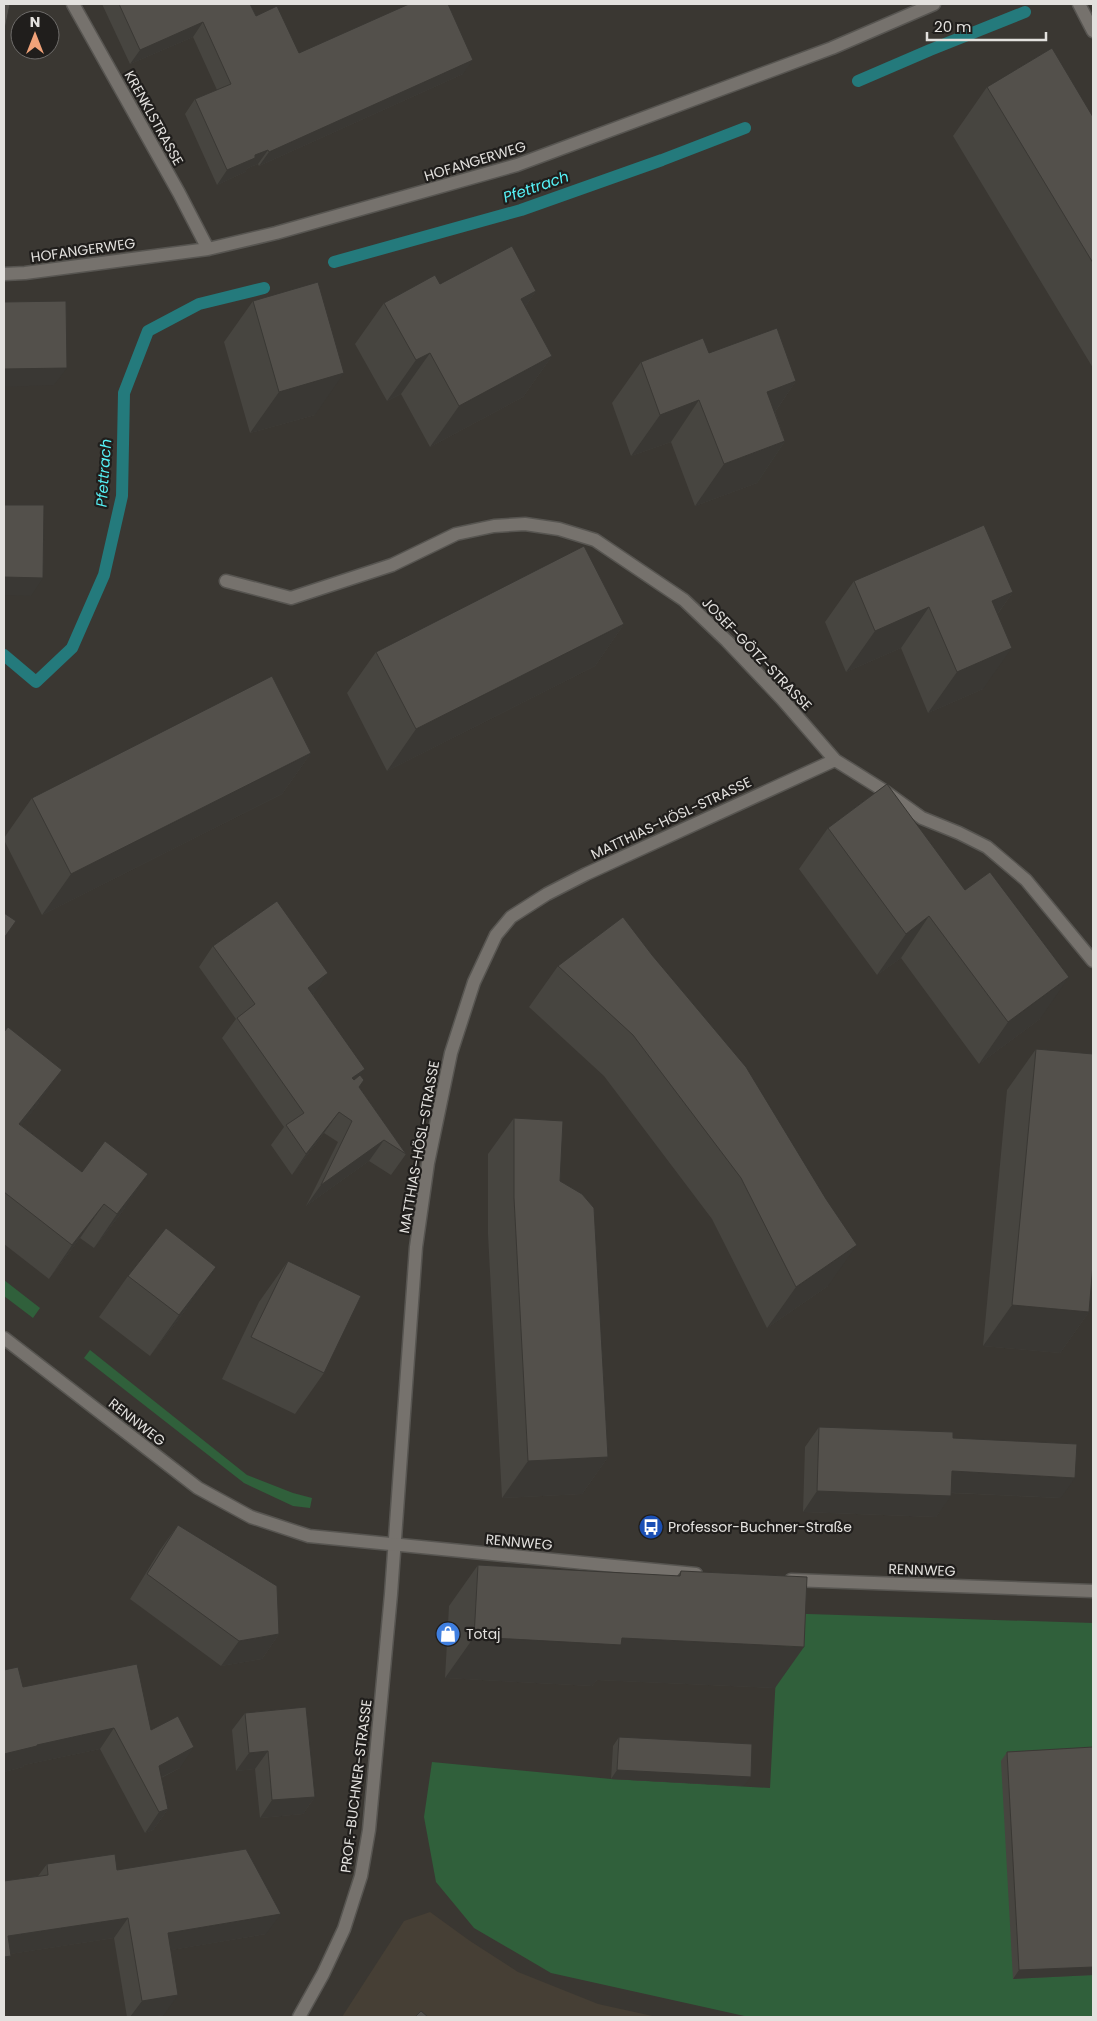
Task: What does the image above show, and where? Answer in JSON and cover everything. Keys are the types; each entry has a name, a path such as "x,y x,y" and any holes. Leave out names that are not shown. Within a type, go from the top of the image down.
{"street":[{"name":"KRENKLSTRASSE","path":"73,4 179,192 208,249"},
{"name":"HOFANGERWEG","path":"4,274 25,273 208,249 276,234 517,165 823,51 934,4"},
{"path":"1079,4 1093,31"},
{"name":"JOSEF-GÖTZ-STRASSE","path":"226,581 291,598 392,565 456,534 494,526 525,524 559,529 595,540 684,600 734,648 835,760 922,818 987,847 1026,880 1093,961"},
{"name":"MATTHIAS-HÖSL-STRASSE","path":"394,1545 416,1247 428,1163 451,1053 474,982 496,935 511,917 547,894 586,874 835,760"},
{"name":"RENNWEG","path":"4,1338 198,1488 251,1517 309,1536 712,1575"},
{"name":"PROF.-BUCHNER-STRASSE","path":"299,2017 323,1974 344,1929 361,1876 370,1820 394,1545"},
{"name":"RENNWEG","path":"778,1580 1093,1591"}],"shaded area":[{"path":"430,1912 518,1972 598,2004 657,2017 342,2017 404,1921"}],"green space":[{"path":"4,1280 40,1308 33,1318 4,1296"},
{"path":"90,1350 247,1475 293,1493 312,1498 310,1508 293,1506 244,1483 84,1358"},
{"path":"777,1613 1093,1623 1093,2017 749,2017 551,1973 474,1928 436,1882 424,1817 432,1762 611,1779 770,1788 779,1618"}],"building":[{"path":"4,4 10,4 4,34"},
{"path":"119,4 250,4 256,16 277,6 299,53 409,4 448,4 473,60 269,152 268,150 255,155 255,158 227,170 195,99 231,84 203,22 140,50"},
{"path":"1052,48 1093,117 1093,263 987,87"},
{"path":"512,246 536,291 521,299 552,356 459,406 430,353 416,360 384,303 435,275 440,284"},
{"path":"318,282 344,373 279,392 253,301"},
{"path":"66,301 67,368 4,369 4,302"},
{"path":"777,328 796,381 767,392 785,441 724,464 699,400 660,415 641,362 703,338 709,353"},
{"path":"4,505 44,505 43,578 4,577"},
{"path":"984,525 1013,592 992,601 1012,648 957,672 929,607 875,631 854,581"},
{"path":"584,546 624,624 416,729 376,652"},
{"path":"272,676 311,753 71,874 32,798"},
{"path":"887,784 965,890 990,872 1069,977 1008,1022 929,916 906,934 828,828"},
{"path":"277,901 328,973 308,988 365,1069 352,1078 354,1080 360,1075 364,1080 359,1087 406,1154 384,1140 321,1185 352,1121 339,1112 306,1154 286,1125 304,1113 237,1018 255,1004 213,946"},
{"path":"4,913 16,921 4,938"},
{"path":"623,917 652,955 746,1067 826,1199 857,1245 796,1287 741,1178 633,1035 558,966"},
{"path":"8,1027 62,1070 19,1124 82,1172 105,1141 148,1174 117,1214 104,1204 72,1245 4,1192 4,1032"},
{"path":"1036,1049 1093,1054 1093,1264 1089,1312 1012,1305"},
{"path":"514,1118 563,1121 560,1181 582,1194 594,1208 608,1457 528,1461 514,1198"},
{"path":"166,1228 216,1267 179,1315 128,1276"},
{"path":"288,1261 361,1296 324,1373 251,1337"},
{"path":"819,1427 953,1432 953,1438 1077,1444 1075,1478 952,1471 951,1496 817,1491"},
{"path":"178,1525 277,1586 279,1634 239,1641 147,1574"},
{"path":"478,1565 680,1576 681,1571 807,1577 804,1647 622,1638 621,1645 474,1637"},
{"path":"137,1664 151,1730 178,1716 194,1747 159,1766 168,1809 159,1812 114,1728 4,1754 4,1670 18,1667 23,1687"},
{"path":"306,1707 315,1797 272,1800 268,1751 249,1753 245,1713"},
{"path":"619,1737 752,1744 751,1777 617,1770"},
{"path":"1093,1747 1093,1967 1019,1970 1007,1752"},
{"path":"246,1849 281,1914 168,1933 178,1995 142,2001 128,1918 8,1936 11,1956 4,1957 4,1881 48,1875 47,1864 115,1854 117,1870"},
{"path":"421,2011 428,2017 415,2017"}],"waterway":[{"name":"Pfettrach","path":"858,81 1025,12"},
{"name":"Pfettrach","path":"334,262 521,210 662,160 745,128"},
{"name":"Pfettrach","path":"4,655 36,682 72,648 104,575 122,496 124,393 148,331 199,304 264,288"}],"place":[{"name":"Professor-Buchner-Straße","path":"651,1527"},
{"name":"Totaj","path":"448,1634"}]}
